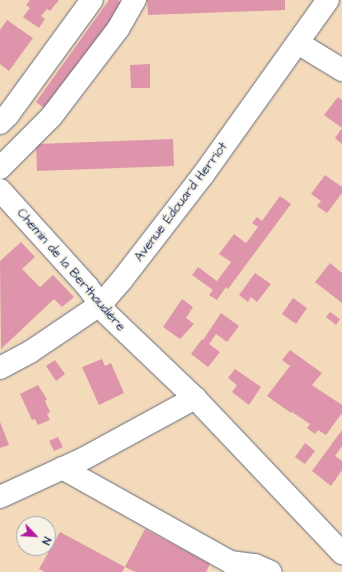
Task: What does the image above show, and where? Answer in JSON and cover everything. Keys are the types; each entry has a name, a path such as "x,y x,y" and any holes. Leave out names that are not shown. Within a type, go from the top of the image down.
{"street":[{"path":"0,123 8,115 92,0"},
{"path":"0,168 50,117 118,29 135,0"},
{"name":"Avenue Édouard Herriot","path":"0,368 30,352 101,304 121,281 203,175 328,0"},
{"path":"298,44 342,70"},
{"name":"Chemin de la Berthaudière","path":"0,190 87,286 107,314 195,398 342,553"},
{"path":"0,497 62,468 195,398"},
{"path":"62,468 230,562 255,565 271,572"}],"building":[{"path":"30,0 59,0 50,11 47,9 41,16 45,19 39,28 23,17 30,8 26,5"},
{"path":"109,0 118,0 124,5 47,110 36,102"},
{"path":"147,0 285,0 285,10 148,15"},
{"path":"7,20 33,38 9,71 0,64 0,30"},
{"path":"150,64 150,88 131,88 130,65"},
{"path":"338,97 342,100 342,128 324,115"},
{"path":"342,128 342,144 335,138"},
{"path":"173,139 174,166 37,171 36,144"},
{"path":"325,175 342,187 342,193 327,213 317,206 321,201 311,194"},
{"path":"280,196 291,204 228,289 226,287 217,300 209,295 213,290 192,275 198,267 217,281 231,262 219,254 234,234 246,243 258,227 252,223 257,217 262,221"},
{"path":"21,242 35,257 22,269 40,287 53,275 74,297 62,307 54,299 1,349 0,261"},
{"path":"330,263 342,273 342,303 315,282"},
{"path":"255,273 271,284 257,302 251,297 248,302 239,295"},
{"path":"293,298 307,308 296,324 282,314"},
{"path":"182,299 193,307 186,318 194,324 180,339 163,327"},
{"path":"330,312 340,319 336,325 326,317"},
{"path":"221,313 239,326 227,342 216,334 209,344 220,352 208,367 191,354 202,339 203,340"},
{"path":"290,350 322,373 312,385 342,405 342,413 326,435 318,430 315,434 307,428 310,424 267,396 290,366 282,360"},
{"path":"102,359 105,366 111,363 124,393 99,405 82,367"},
{"path":"55,360 65,374 56,381 46,366"},
{"path":"235,369 261,387 249,405 232,392 237,385 228,378"},
{"path":"38,385 47,399 45,401 50,412 47,414 50,420 38,425 35,419 32,420 20,394"},
{"path":"0,422 9,445 0,448"},
{"path":"342,430 342,446 335,456 342,461 342,470 331,486 312,471"},
{"path":"58,437 63,447 54,451 49,441"},
{"path":"305,443 315,451 305,464 295,457"},
{"path":"145,529 210,564 206,572 135,572 125,567"},
{"path":"60,532 125,567 122,572 45,572 39,569 46,556 56,556 56,539"}]}
